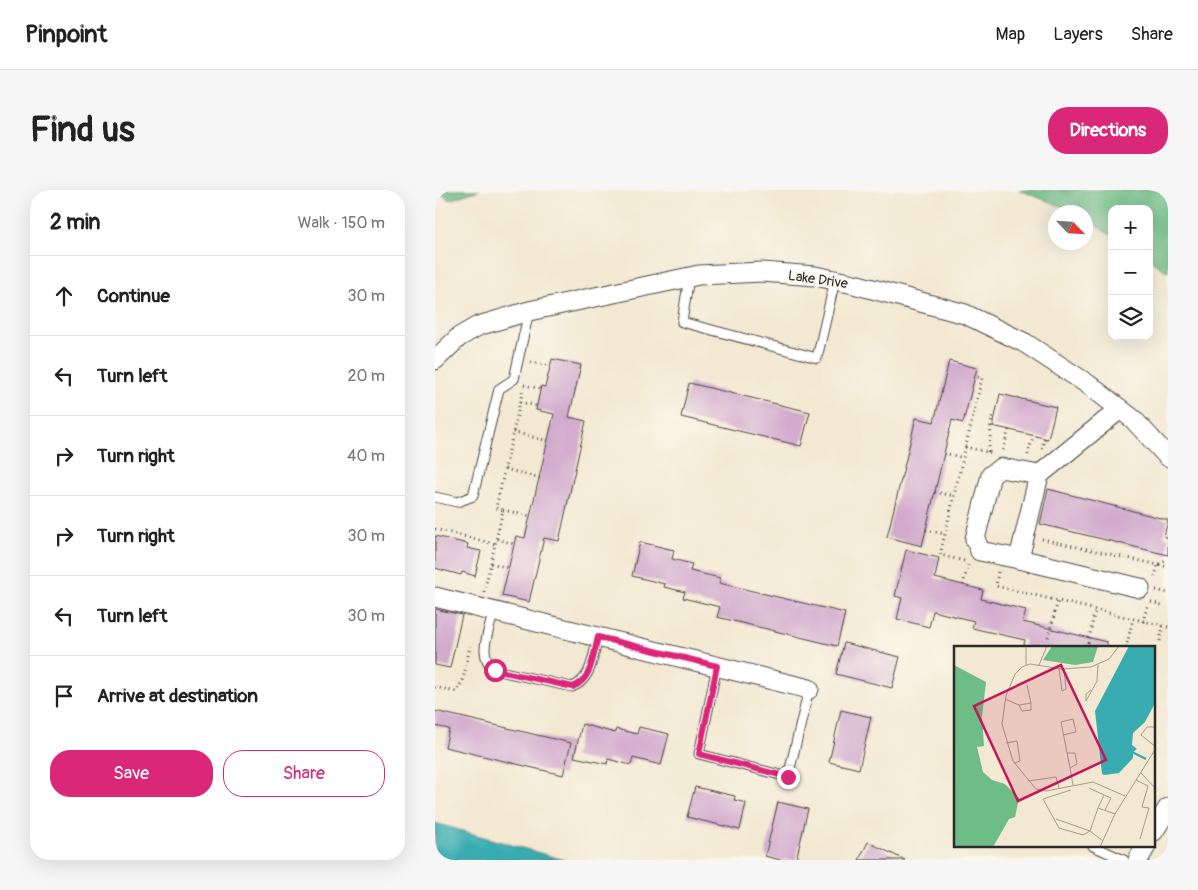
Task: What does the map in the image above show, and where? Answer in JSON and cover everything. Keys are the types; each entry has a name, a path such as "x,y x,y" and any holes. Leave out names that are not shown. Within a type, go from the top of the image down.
{"street":[{"name":"Lake Drive","path":"435,360 459,337 478,326 529,311 689,277 762,272 835,280 965,314 1025,343 1089,385 1120,409 1168,457"},
{"path":"1019,560 1039,475 1120,409"},
{"path":"1039,475 1001,468 991,475 975,540 980,551 1144,595"},
{"path":"435,597 809,689"},
{"path":"1155,829 1168,808"},
{"path":"1138,860 1145,848"}],"lane":[{"path":"689,277 683,322 817,358 835,280"},
{"path":"435,496 457,502 473,496 499,389 514,379 529,311"},
{"path":"487,610 484,652 488,665 495,670 573,687 582,684 588,675 598,637"},
{"path":"717,666 699,754 788,777 809,689"},
{"path":"1097,848 1124,860"}],"path":[{"path":"527,369 530,353"},
{"path":"529,361 550,366"},
{"path":"975,376 982,378 940,555 977,564"},
{"path":"525,377 496,508 531,516"},
{"path":"524,385 541,389"},
{"path":"520,402 537,406"},
{"path":"988,452 993,433 990,427 993,413"},
{"path":"1001,455 1009,429"},
{"path":"513,432 548,441"},
{"path":"1026,461 1033,435"},
{"path":"965,447 995,454"},
{"path":"1041,455 1048,450"},
{"path":"944,453 963,458"},
{"path":"505,469 539,478"},
{"path":"935,492 954,496"},
{"path":"487,610 491,563 503,510"},
{"path":"435,529 495,544"},
{"path":"926,530 945,534"},
{"path":"1025,535 1168,567"},
{"path":"497,539 514,544"},
{"path":"1158,564 1168,560"},
{"path":"963,585 969,562"},
{"path":"491,563 508,568"},
{"path":"993,567 998,571 996,586 1168,627"},
{"path":"1144,595 1165,606"},
{"path":"1048,637 1058,601"},
{"path":"1087,646 1095,610"},
{"path":"1126,646 1133,619"},
{"path":"1160,641 1163,626"},
{"path":"435,687 456,692 463,680 471,644"}],"green space":[{"path":"437,190 479,190 449,200"},
{"path":"1019,190 1168,190 1168,272 1153,263 1153,205 1108,205 1108,233 1093,224 1093,205 1058,205"}],"water":[{"path":"435,823 564,860 435,860"}],"building":[{"path":"552,359 581,365 569,417 586,421 559,541 544,538 529,602 502,596 516,536 525,538 554,414 536,410 541,386 545,387"},
{"path":"949,361 977,368 963,423 952,420 922,546 887,537 916,418 934,422"},
{"path":"689,383 810,412 801,446 681,417"},
{"path":"1000,394 1056,407 1048,439 993,426"},
{"path":"1048,489 1168,520 1164,537 1168,537 1168,555 1040,524"},
{"path":"435,536 468,544 467,548 481,551 475,576 462,572 461,575 435,568"},
{"path":"640,542 674,550 672,559 692,564 690,571 720,578 719,583 845,613 837,646 717,617 720,607 683,598 685,592 664,587 665,584 632,576"},
{"path":"906,550 939,558 935,578 983,590 981,599 1026,610 1023,622 1107,642 1107,646 1024,646 1025,640 972,628 974,621 933,611 929,627 897,619 902,598 895,596"},
{"path":"435,609 462,615 450,668 435,665"},
{"path":"844,643 900,657 892,688 836,674"},
{"path":"841,710 871,717 859,769 829,762"},
{"path":"435,711 571,743 563,775 445,747 449,729 435,726"},
{"path":"582,724 615,733 616,729 637,734 639,727 669,734 661,765 633,758 631,765 608,759 607,764 574,757"},
{"path":"695,787 735,796 734,800 746,803 740,830 687,817"},
{"path":"778,802 808,809 796,860 780,860 765,856"},
{"path":"868,842 905,860 859,860"}],"route":[{"path":"495,670 573,687 582,684 588,675 598,637 717,666 699,754 788,777"}]}
